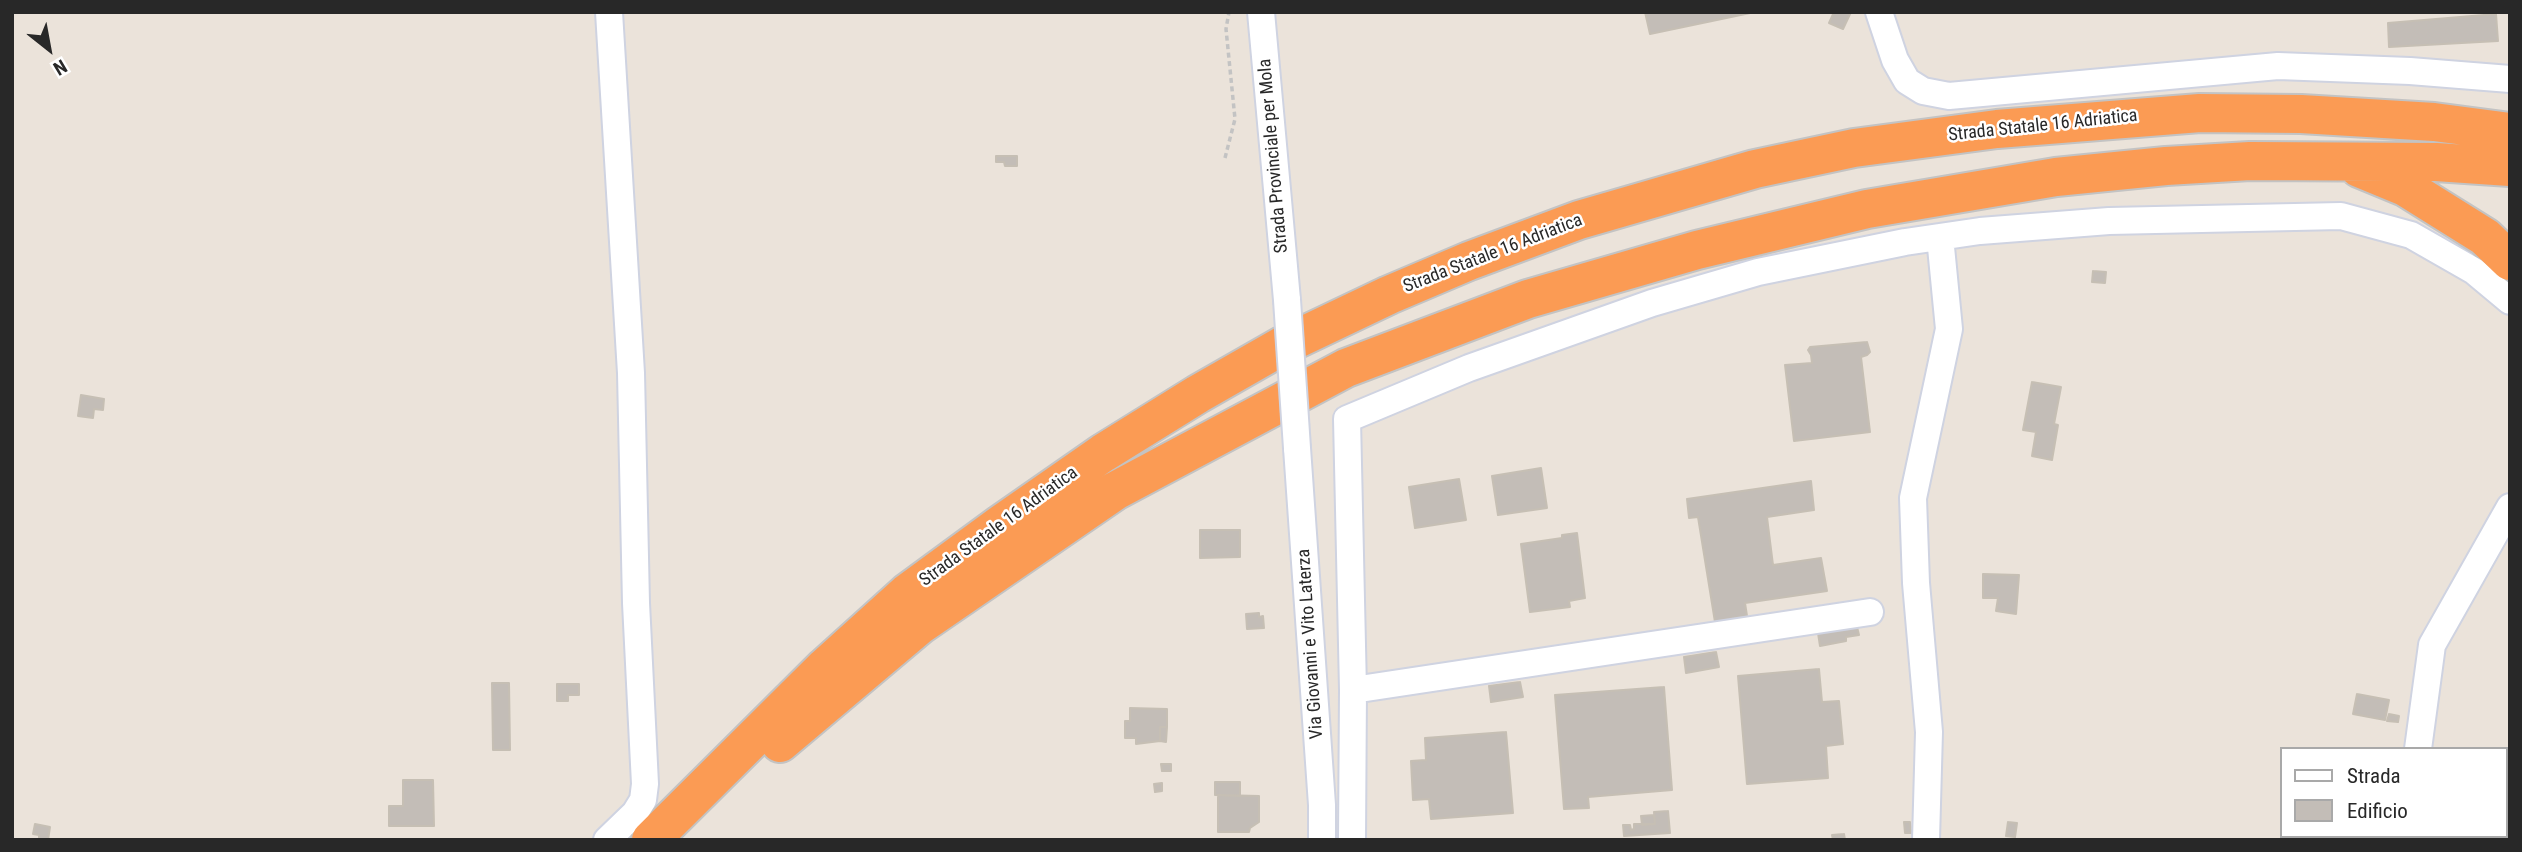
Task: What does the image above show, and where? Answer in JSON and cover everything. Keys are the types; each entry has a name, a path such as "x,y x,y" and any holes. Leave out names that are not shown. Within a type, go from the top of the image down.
{"highway":[{"name":"Strada Statale 16 Adriatica","path":"651,840 835,657 907,593 1001,524 1103,453 1282,346 1388,295 1481,257 1579,220 1755,169 1854,148 1997,129 2200,113 2301,114 2407,121 2510,132"},
{"name":"Strada Statale 16 Adriatica","path":"680,840 765,756 920,625 1115,491 1346,368 1528,299 1697,250 1867,209 2056,177 2250,161 2435,162 2510,167"},
{"path":"2344,162 2405,187 2485,237 2510,261"}],"street":[{"path":"607,840 635,813 643,800 645,784 636,603 631,373 609,12"},
{"name":"Strada Provinciale per Mola","path":"1261,12 1287,300 1297,448"},
{"path":"1879,12 1895,60 1907,81 1923,91 1950,96 2278,66 2410,71 2510,79"},
{"path":"1352,840 1353,690 1347,419 1469,368 1652,303 1758,272 1905,242 1980,231 2109,221 2341,216 2411,235 2474,271 2510,301"},
{"path":"1926,840 1929,732 1916,583 1913,498 1949,329 1941,237"},
{"name":"Via Giovanni e Vito Laterza","path":"1297,448 1322,805 1322,840"},
{"path":"2418,747 2424,688 2432,645 2510,506"},
{"path":"1353,690 1870,612"}],"path":[{"path":"1225,158 1235,119 1226,29 1229,12"}],"building":[{"path":"1645,12 1755,12 1650,34"},
{"path":"1834,12 1851,12 1843,29 1829,23"},
{"path":"2496,14 2498,41 2389,47 2388,23"},
{"path":"996,156 1017,156 1017,166 1005,166 1004,162 996,162"},
{"path":"2093,271 2106,272 2105,283 2092,282"},
{"path":"1867,342 1870,352 1861,357 1870,432 1794,441 1785,365 1812,363 1808,350 1810,347"},
{"path":"2032,382 2061,387 2054,424 2058,425 2052,460 2032,456 2036,432 2023,430"},
{"path":"81,395 104,399 103,410 94,409 93,418 78,416"},
{"path":"1541,468 1547,508 1498,515 1492,476"},
{"path":"1459,479 1466,520 1415,528 1409,487"},
{"path":"1811,481 1814,510 1767,517 1773,565 1821,558 1827,591 1745,603 1747,616 1715,622 1698,517 1689,518 1687,499"},
{"path":"1200,530 1240,530 1240,557 1200,558"},
{"path":"1577,533 1585,598 1569,601 1570,607 1530,612 1521,544"},
{"path":"1983,574 2019,575 2016,614 1996,611 1998,598 1983,598"},
{"path":"1259,613 1259,617 1263,616 1264,628 1247,629 1246,614"},
{"path":"1857,627 1859,635 1846,637 1846,641 1820,646 1818,633"},
{"path":"1716,652 1719,667 1686,673 1684,657"},
{"path":"1819,669 1822,702 1839,701 1843,744 1826,746 1828,778 1747,784 1738,676"},
{"path":"1520,682 1523,697 1491,702 1489,686"},
{"path":"492,683 509,683 510,750 493,750"},
{"path":"557,684 579,684 579,695 568,695 568,701 557,701"},
{"path":"1664,687 1672,790 1588,797 1589,808 1564,809 1555,695"},
{"path":"2357,694 2389,700 2385,720 2353,714"},
{"path":"1130,708 1167,709 1167,727 1160,727 1160,741 1136,744 1136,738 1125,738 1125,721 1130,721"},
{"path":"2389,714 2399,716 2398,722 2387,721"},
{"path":"1160,727 1167,727 1166,742 1160,741"},
{"path":"1506,732 1513,813 1431,819 1429,799 1413,800 1411,761 1426,760 1425,738"},
{"path":"1161,764 1171,764 1171,771 1162,771"},
{"path":"403,780 433,780 434,826 389,826 389,806 403,806"},
{"path":"1215,782 1240,782 1240,796 1215,795"},
{"path":"1162,783 1162,791 1155,792 1154,784"},
{"path":"1218,795 1259,796 1259,822 1250,828 1249,832 1218,832"},
{"path":"1668,811 1670,833 1624,836 1623,825 1630,825 1631,830 1634,829 1634,824 1655,824 1654,812"},
{"path":"1654,815 1655,824 1642,825 1641,816"},
{"path":"1904,822 1910,822 1911,833 1905,833"},
{"path":"2008,822 2017,823 2015,837 2006,836"},
{"path":"35,824 50,827 48,840 39,840 39,835 33,834"},
{"path":"1844,834 1845,840 1833,840 1832,835"},
{"path":"2291,838 2316,838 2316,840"}]}
